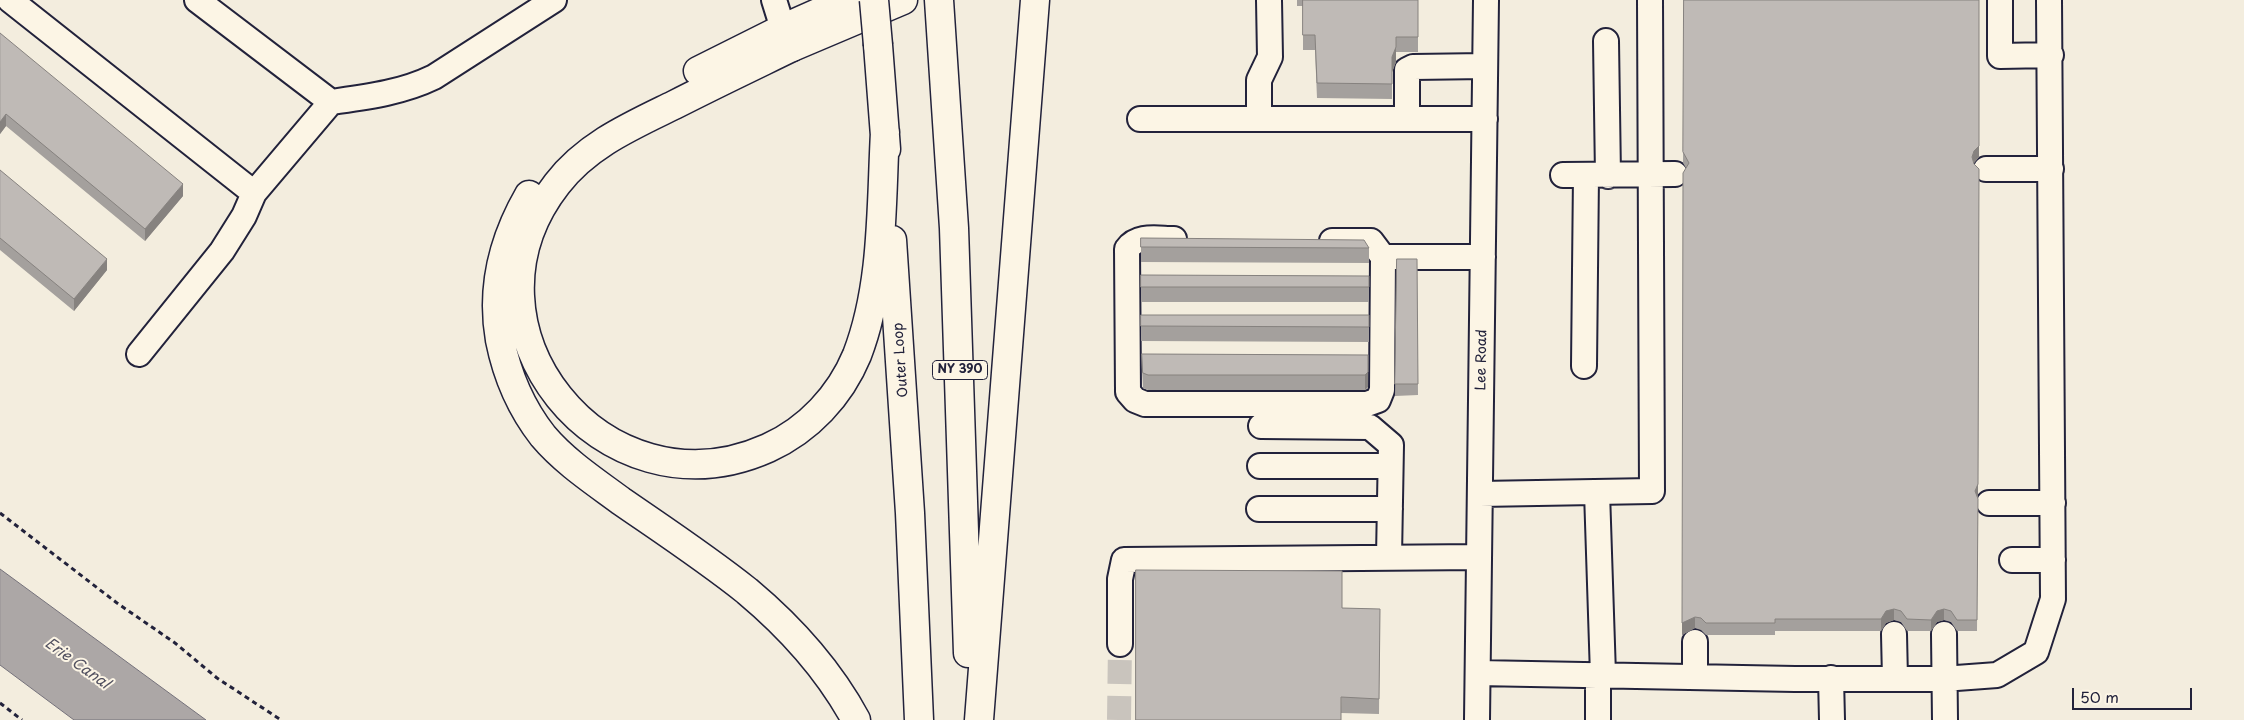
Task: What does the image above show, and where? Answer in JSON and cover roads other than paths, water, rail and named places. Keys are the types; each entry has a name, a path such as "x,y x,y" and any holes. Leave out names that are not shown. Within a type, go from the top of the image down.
{"main road":[{"path":"846,0 711,86 603,142 573,165 546,199 534,222 524,256 521,288 522,312 529,343 539,368 558,397 577,418 599,436 635,453 663,461 698,464 729,460 760,451 784,439 814,416 833,396 848,374 868,317 874,290 878,251 885,132"},
{"name":"Outer Loop","path":"874,0 885,132 907,464 919,720"},
{"path":"856,720 845,700 814,658 767,609 704,560 588,477 551,444 530,417 513,385 502,350 498,326 498,284 508,239 531,192 556,160 580,139 627,109 685,78 788,38 903,0"},
{"path":"979,720 1035,0"},
{"name":"NY 390","path":"940,11 956,276 970,720"}],"street":[{"path":"10,0 254,193"},
{"path":"197,0 331,102"},
{"path":"139,354 222,251 244,216 254,193 331,102 400,91 417,86 554,0"},
{"path":"774,0 788,38"},
{"path":"1260,119 1259,80 1270,57 1269,0"},
{"name":"Lee Road","path":"1477,720 1486,0"},
{"path":"1480,494 1652,491 1650,0"},
{"path":"2000,0 2000,56 2051,54"},
{"path":"1478,673 1943,679 1997,675 2036,652 2053,599 2051,54 2049,0"},
{"path":"1584,366 1586,175 1606,41"},
{"path":"1407,119 1407,70 1413,66 1485,66"},
{"path":"1140,119 1484,119"},
{"path":"1986,169 2051,169"},
{"path":"1586,175 1650,176 1675,174"},
{"path":"1197,240 1139,239 1131,242 1127,249 1137,276 1138,316 1138,355 1128,392 1134,400 1145,404 1367,404 1378,400 1382,390 1373,356 1376,270 1371,241 1313,241"},
{"path":"1376,270 1483,257"},
{"path":"1261,426 1370,427 1391,445 1389,557"},
{"path":"1260,466 1390,466"},
{"path":"1597,492 1600,675 1598,720"},
{"path":"1989,503 2053,503"},
{"path":"1260,509 1390,509"},
{"path":"1120,644 1120,579 1124,560 1480,556"},
{"path":"2012,560 2053,560"},
{"path":"1894,634 1895,679"},
{"path":"1944,634 1943,679 1945,720"},
{"path":"1695,642 1695,677"},
{"path":"1831,678 1832,720"}],"water":[{"name":"Erie Canal","path":"0,569 206,720 74,720 0,665"}],"tunnel":[{"path":"1119,720 1120,644"}]}
